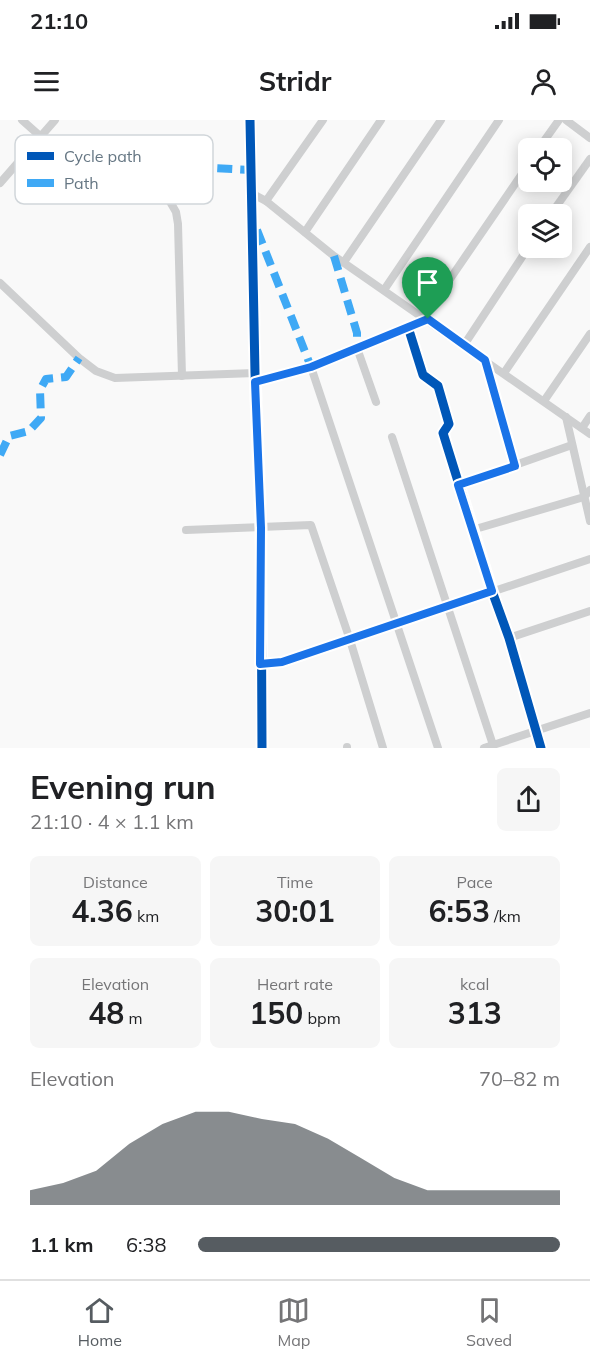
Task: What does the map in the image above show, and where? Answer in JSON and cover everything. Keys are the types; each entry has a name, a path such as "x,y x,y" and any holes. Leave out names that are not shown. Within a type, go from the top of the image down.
{"street":[{"path":"22,120 39,135"},
{"path":"41,135 55,120"},
{"path":"250,120 255,378 261,528 262,748"},
{"path":"266,201 323,120"},
{"path":"304,232 381,120"},
{"path":"344,262 441,120"},
{"path":"384,290 499,120"},
{"path":"546,138 559,120"},
{"path":"566,120 590,138"},
{"path":"558,204 590,159"},
{"path":"0,183 15,165"},
{"path":"0,283 79,358 96,371 115,378 182,376 255,378 311,367 426,318 518,180"},
{"path":"251,193 266,201 344,262 590,434"},
{"path":"171,204 176,212 178,224 182,376"},
{"path":"504,373 590,247"},
{"path":"464,345 521,258"},
{"path":"408,327 423,375 438,386 449,424 443,433 472,530 509,638 541,748"},
{"path":"543,401 590,334"},
{"path":"357,348 376,402"},
{"path":"485,360 515,466"},
{"path":"311,367 438,748"},
{"path":"582,428 590,416"},
{"path":"566,417 590,521"},
{"path":"392,438 493,745"},
{"path":"458,485 572,445"},
{"path":"472,530 584,497 590,490"},
{"path":"186,530 311,525 351,640 383,748"},
{"path":"260,664 282,662 590,559"},
{"path":"509,638 590,610"},
{"path":"484,748 590,713"}],"marked path":[{"path":"213,168 251,170"},
{"path":"257,230 311,367"},
{"path":"334,256 357,333 357,348"},
{"path":"0,455 9,436 29,431 41,418 40,390 46,379 66,377 79,358"}],"cycle path":[{"path":"250,120 255,373 261,528 262,748"},
{"path":"408,327 423,375 438,386 449,424 443,433 509,638 541,748"}],"route":[{"path":"428,319 485,360 515,466 458,485 492,591 282,662 260,664 261,528 255,382 311,367 428,319"}]}
